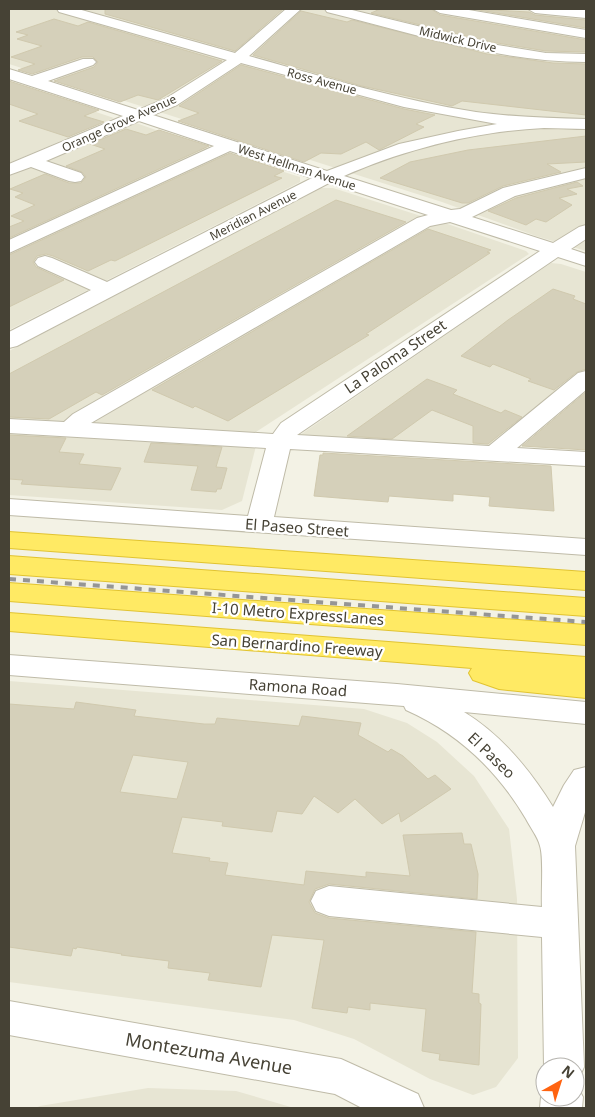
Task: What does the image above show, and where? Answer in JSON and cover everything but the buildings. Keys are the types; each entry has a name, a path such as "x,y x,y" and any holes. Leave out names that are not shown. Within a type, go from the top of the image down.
{"highway":[{"path":"9,540 586,581"},
{"name":"I-10 Metro ExpressLanes","path":"9,565 586,607"},
{"name":"I-10 Metro ExpressLanes","path":"9,592 586,635"},
{"path":"556,605 586,600"},
{"name":"San Bernardino Freeway","path":"9,622 586,667"},
{"path":"446,657 499,679 586,687"}],"street":[{"name":"Ross Avenue","path":"64,9 236,58 421,107 492,120 541,124 586,124"},
{"name":"Orange Grove Avenue","path":"18,163 171,102 232,63 294,9"},
{"name":"Midwick Drive","path":"332,9 491,48 546,57 586,58"},
{"path":"440,9 586,34"},
{"path":"535,9 586,14"},
{"path":"31,82 88,62"},
{"name":"West Hellman Avenue","path":"9,74 586,260"},
{"name":"Meridian Avenue","path":"9,340 361,161 418,143 481,131 541,124"},
{"path":"9,247 229,145"},
{"path":"18,163 75,177"},
{"path":"70,430 89,414 424,222 466,213 509,192 586,173"},
{"name":"La Paloma Street","path":"259,524 280,441 290,428 554,250 586,231"},
{"path":"45,262 108,290"},
{"path":"496,453 586,378"},
{"path":"9,426 586,459"},
{"name":"El Paseo Street","path":"9,507 586,547"},
{"name":"Ramona Road","path":"9,665 397,695 586,713"},
{"name":"El Paseo","path":"397,695 441,713 480,738 527,791 558,846"},
{"name":"El Paseo","path":"564,1057 558,846 567,815 581,785 586,779"},
{"path":"329,901 560,924"},
{"name":"Montezuma Avenue","path":"9,1018 341,1076 403,1108"}],"shaded area":[{"path":"9,9 586,9 586,251 536,236 442,202 9,64"},
{"path":"9,83 114,118 9,163"},
{"path":"136,123 213,150 9,245 9,176"},
{"path":"224,153 300,177 300,182 9,330 9,252"},
{"path":"320,188 333,188 421,216 418,221 66,425 9,421 9,351"},
{"path":"439,221 526,251 529,254 253,434 80,427 90,418"},
{"path":"551,263 561,264 586,272 586,371 493,449 304,437 300,435"},
{"path":"9,429 257,442 242,501 222,510 9,495"},
{"path":"9,681 364,709 407,723 437,742 474,776 509,829 517,899 518,1058 496,1087 473,1095 430,1079 354,1039 294,1020 9,982"},
{"path":"148,1088 236,1091 294,1108 35,1108"}],"railway":[{"path":"9,579 586,622"}]}
